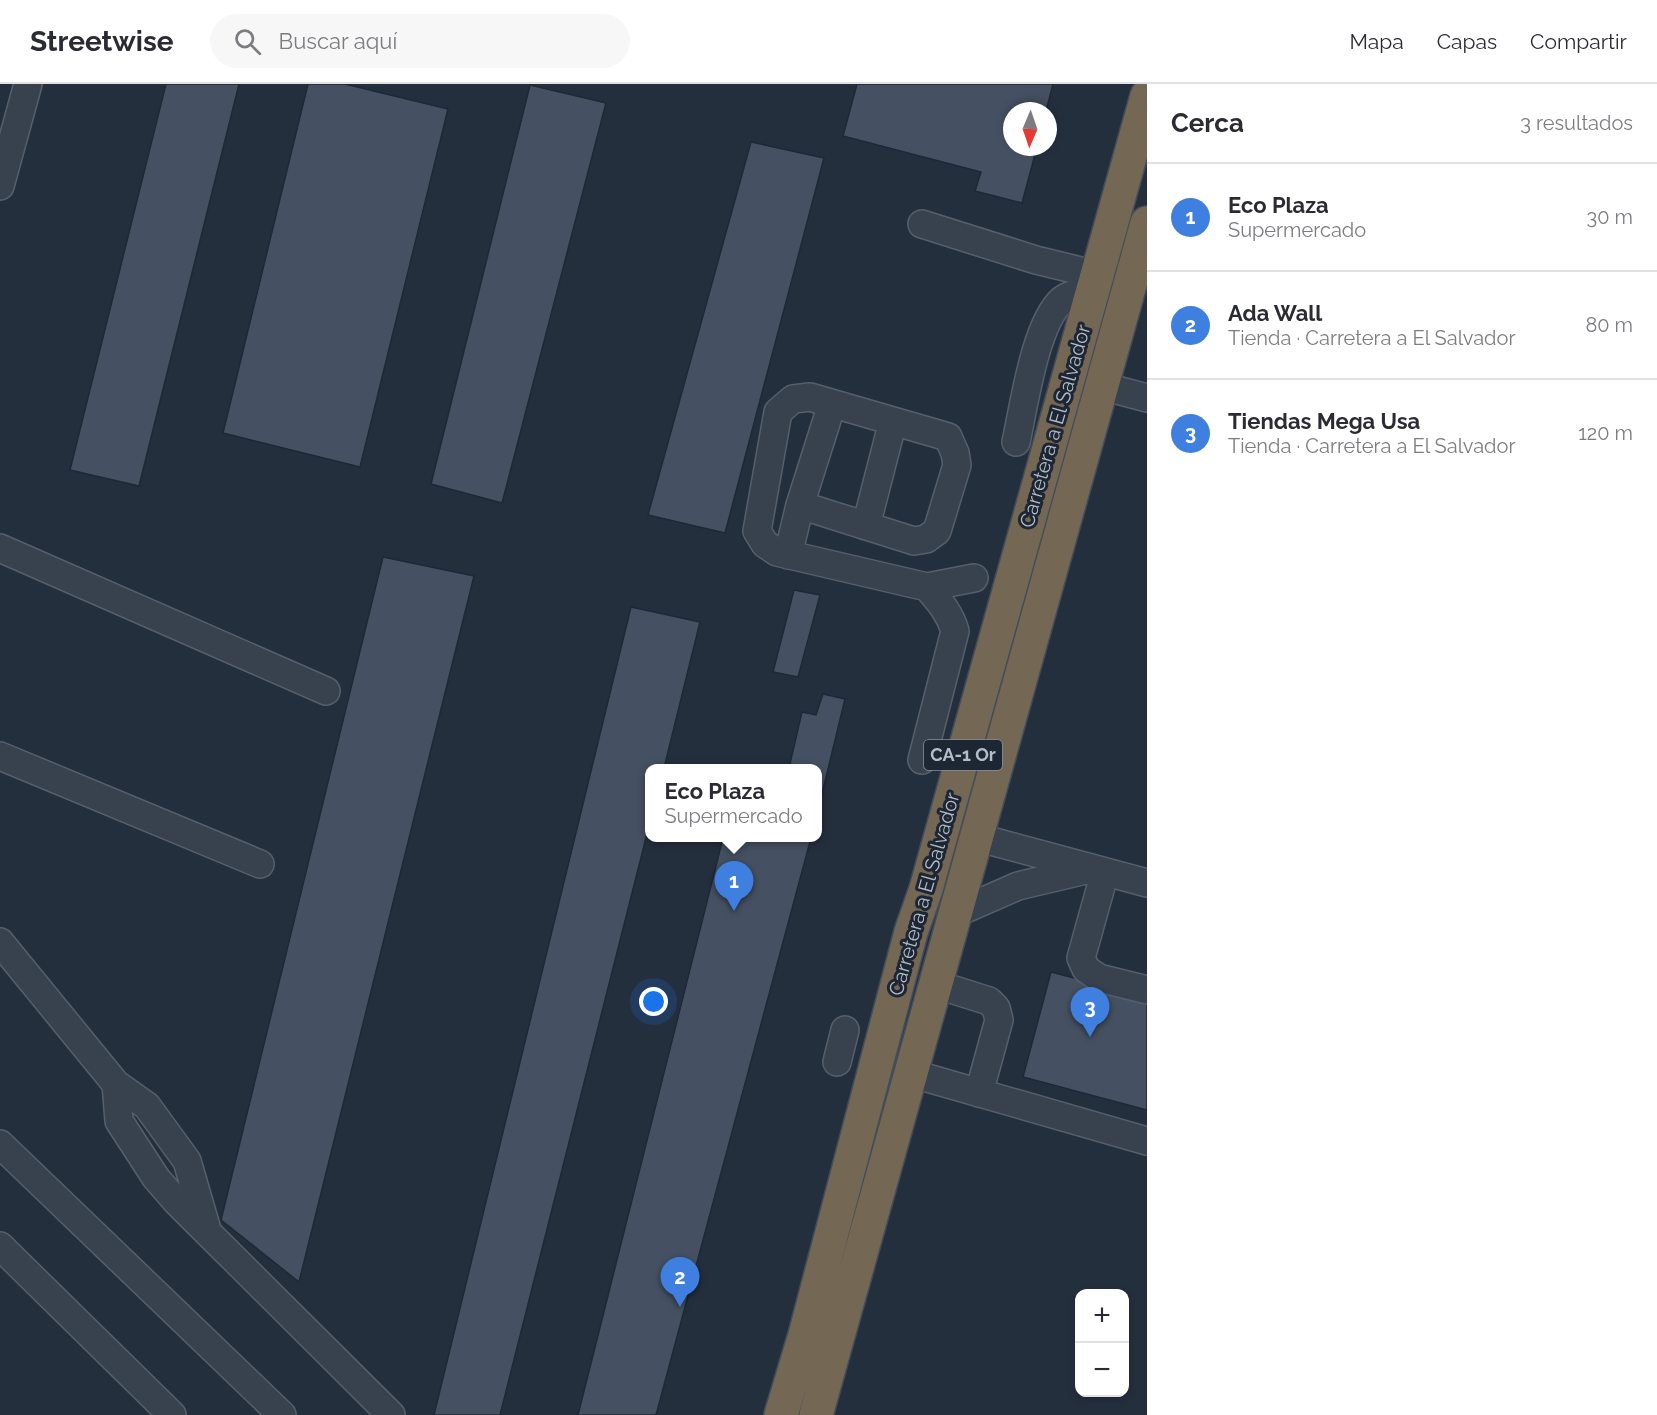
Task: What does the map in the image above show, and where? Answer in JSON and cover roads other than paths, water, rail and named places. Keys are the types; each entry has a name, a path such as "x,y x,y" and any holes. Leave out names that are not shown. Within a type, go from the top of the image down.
{"highway":[{"name":"Carretera a El Salvador","path":"781,1415 808,1323 911,932 929,878 1147,96"},
{"name":"Carretera a El Salvador","path":"816,1415 954,914 1145,240"}],"street":[{"path":"0,186 28,84"},
{"path":"922,224 1036,260 1095,282"},
{"path":"1016,442 1039,343 1048,318 1064,298 1095,282"},
{"path":"1102,386 1147,398"},
{"path":"800,505 914,541 927,539 937,531 957,465 948,437 810,397 793,399 778,412 757,531 765,544 777,552 927,587 974,578"},
{"path":"788,555 800,505 832,404"},
{"path":"866,526 892,421"},
{"path":"0,548 326,691"},
{"path":"922,760 955,631 952,619 945,608 927,587"},
{"path":"0,756 260,864"},
{"path":"976,837 1147,883"},
{"path":"954,914 1018,886 1098,870"},
{"path":"1098,870 1081,958 1086,969 1099,978 1147,990"},
{"path":"0,942 116,1084 119,1121 156,1178 391,1415"},
{"path":"935,984 988,1001 996,1008 999,1020 979,1093"},
{"path":"837,1062 845,1030"},
{"path":"910,1074 1147,1141"},
{"path":"0,1144 282,1415"},
{"path":"0,1246 172,1415"}],"place":[{"name":"Eco Plaza","path":"734,911"},
{"name":"Tiendas Mega Usa","path":"1090,1037"},
{"name":"Ada Wall","path":"680,1307"}]}
